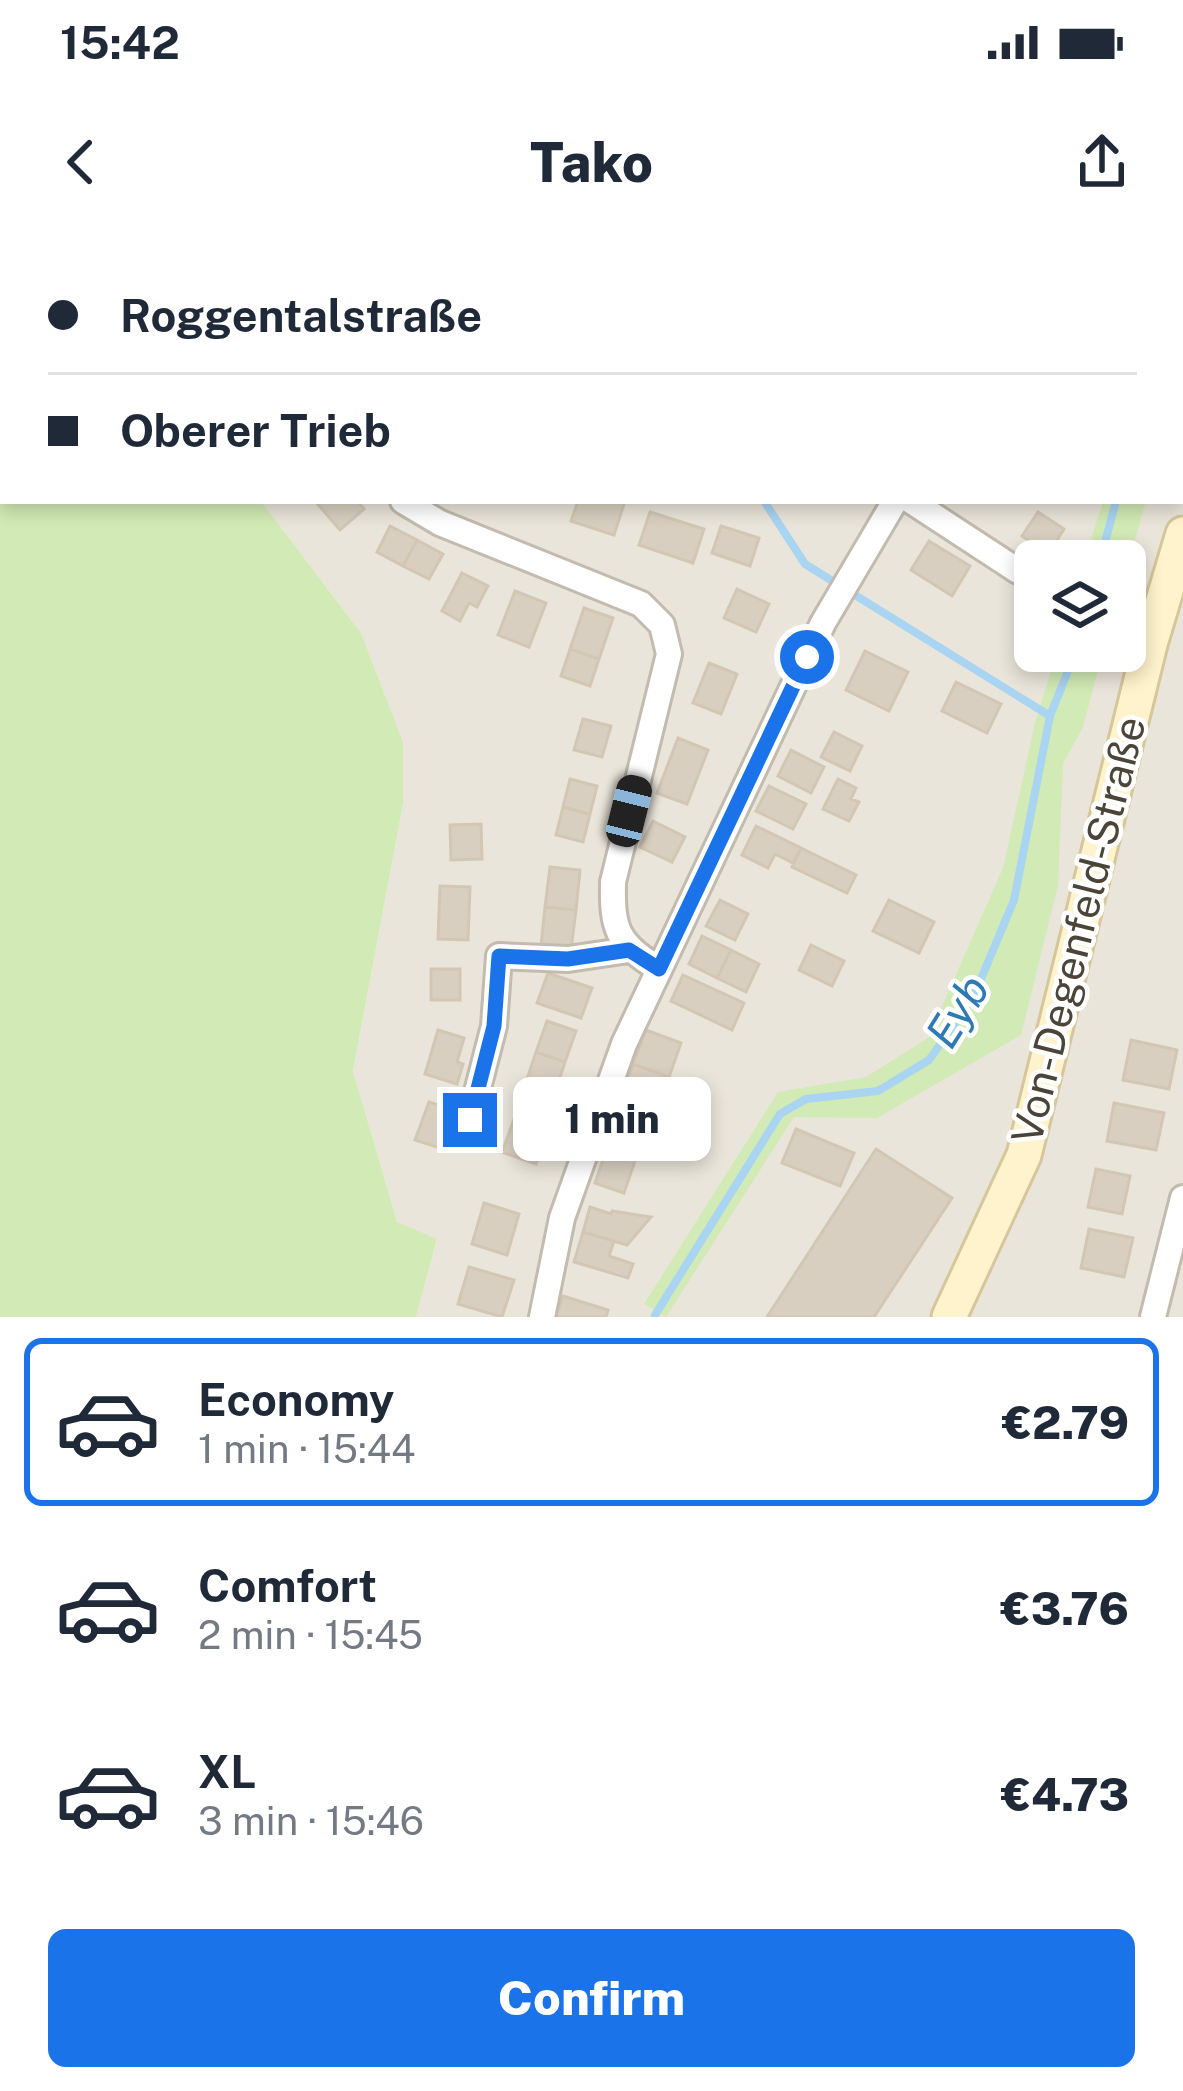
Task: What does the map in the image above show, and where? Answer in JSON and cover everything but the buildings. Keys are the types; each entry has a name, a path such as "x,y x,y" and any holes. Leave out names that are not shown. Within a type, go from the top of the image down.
{"main road":[{"name":"Von-Degenfeld-Straße","path":"949,1317 1024,1155 1105,818 1183,534"}],"street":[{"path":"408,504 440,523 641,604 662,625 669,654 613,882 612,920 629,950 659,969"},
{"path":"542,1317 562,1218 594,1120 659,969 835,602 893,504"},
{"path":"916,504 1014,568"},
{"path":"470,1120 494,1026 499,956 568,959 629,950"},
{"path":"1153,1317 1183,1198"}],"shaded area":[{"path":"263,504 1183,504 1183,1317 416,1317 437,1240 397,1222 353,1071 403,804 403,742 361,633"}],"green space":[{"path":"0,504 263,504 361,633 403,742 403,804 353,1071 397,1222 437,1239 416,1317 0,1317"},
{"path":"1102,504 1145,504 1135,540 1091,540"},
{"path":"1051,672 1097,672 1083,727 1063,764 1058,885 1021,1035 877,1118 794,1117 666,1317 644,1304 778,1092 866,1077 928,1038 1003,868"}],"waterway":[{"path":"766,504 805,564 1050,716"},
{"name":"Eyb","path":"1106,540 1115,504"},
{"name":"Eyb","path":"655,1315 780,1114 806,1099 878,1091 929,1060 973,998 1014,900 1050,716 1068,672"}],"route":[{"path":"470,1120 494,1026 499,956 568,959 629,950 659,969 807,657"}]}
